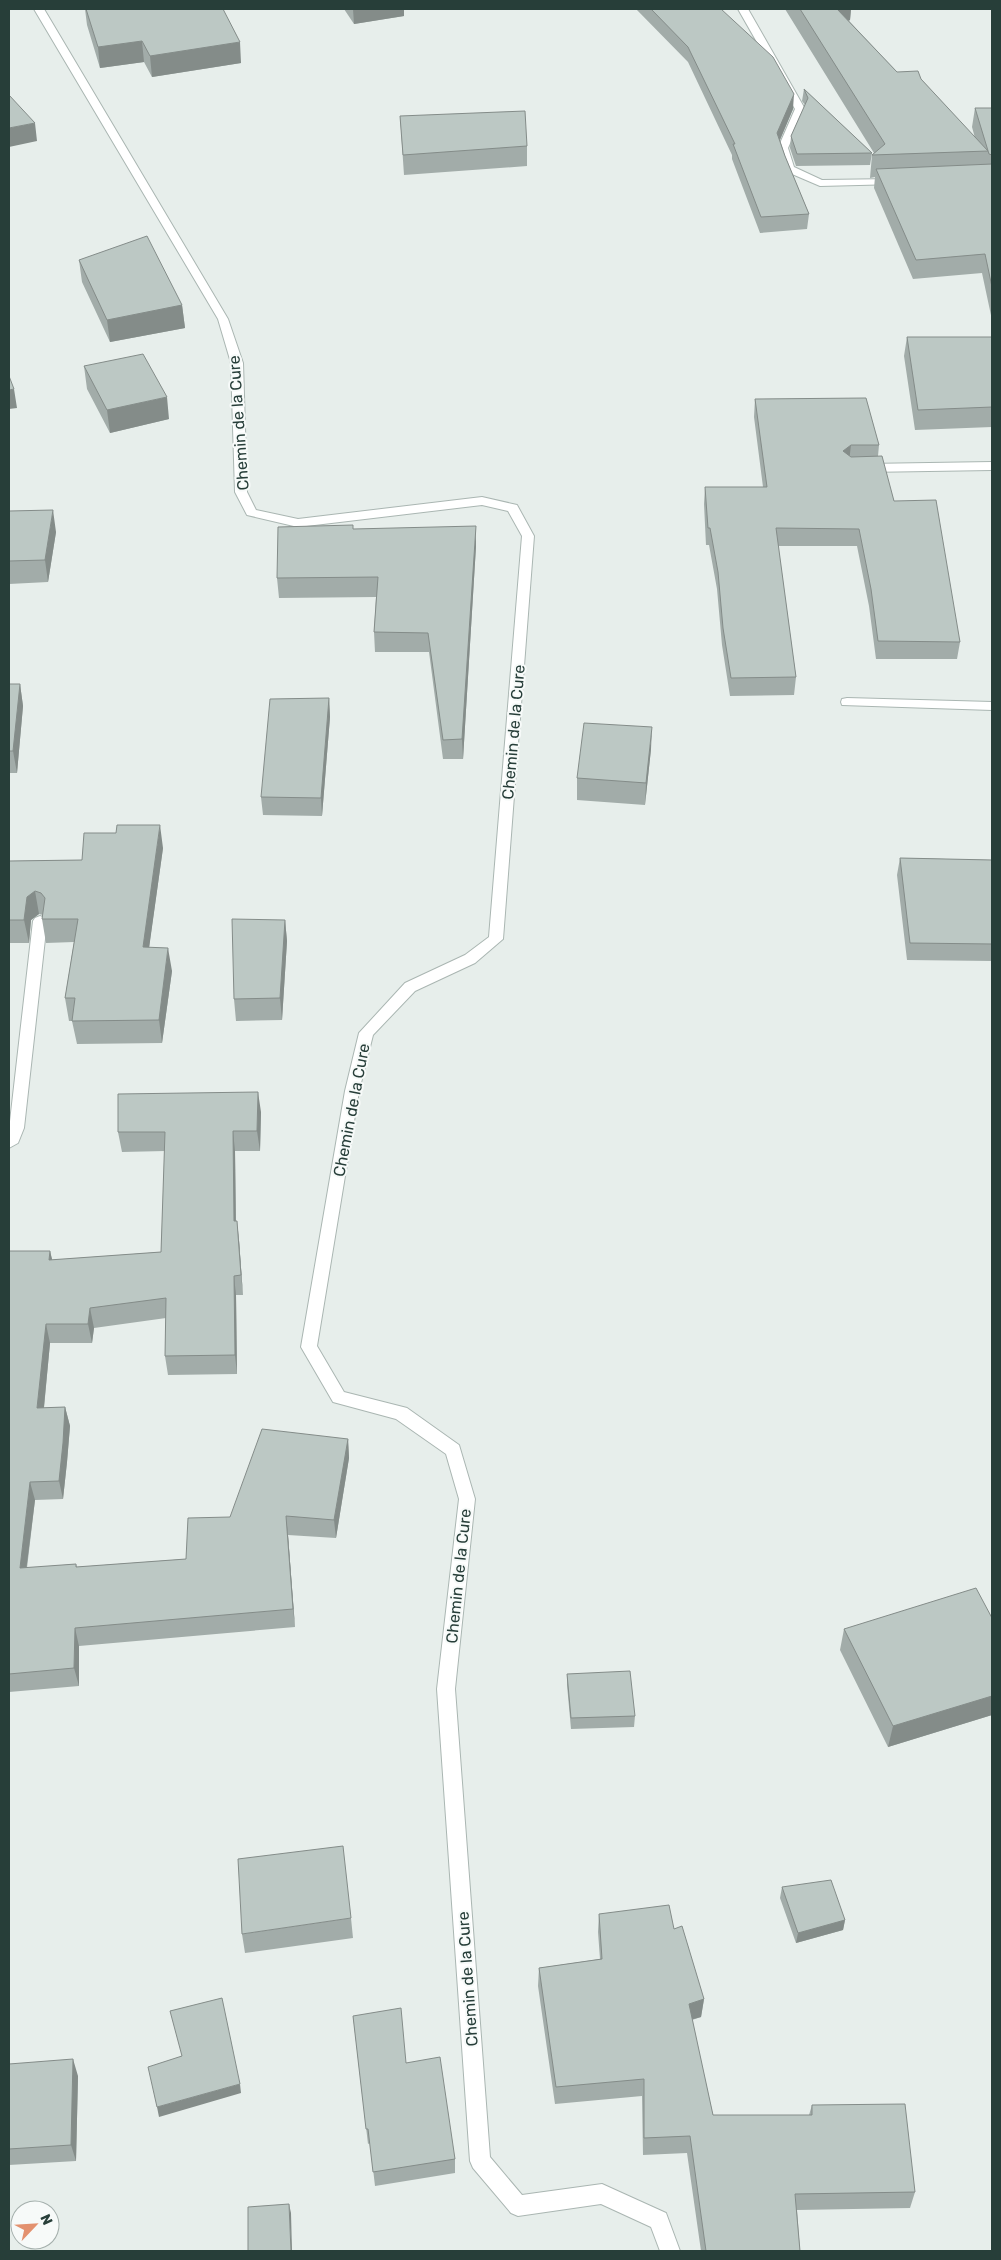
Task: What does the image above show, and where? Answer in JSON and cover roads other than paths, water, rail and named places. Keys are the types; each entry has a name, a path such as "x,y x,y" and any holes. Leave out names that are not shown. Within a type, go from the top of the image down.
{"street":[{"name":"Chemin de la Cure","path":"39,9 223,319 237,363 241,492 251,512 298,523 482,501 513,508 528,536 496,939 470,959 410,987 366,1033 352,1090 309,1347 338,1397 402,1413 454,1450 466,1499 446,1689 480,2161 518,2206 602,2194 659,2220 670,2251"},
{"path":"743,9 800,108 783,148 789,170 820,183 907,182"},
{"path":"858,468 992,466"},
{"path":"847,702 992,706"},
{"path":"9,1142 13,1139 17,1128 40,921"}]}
